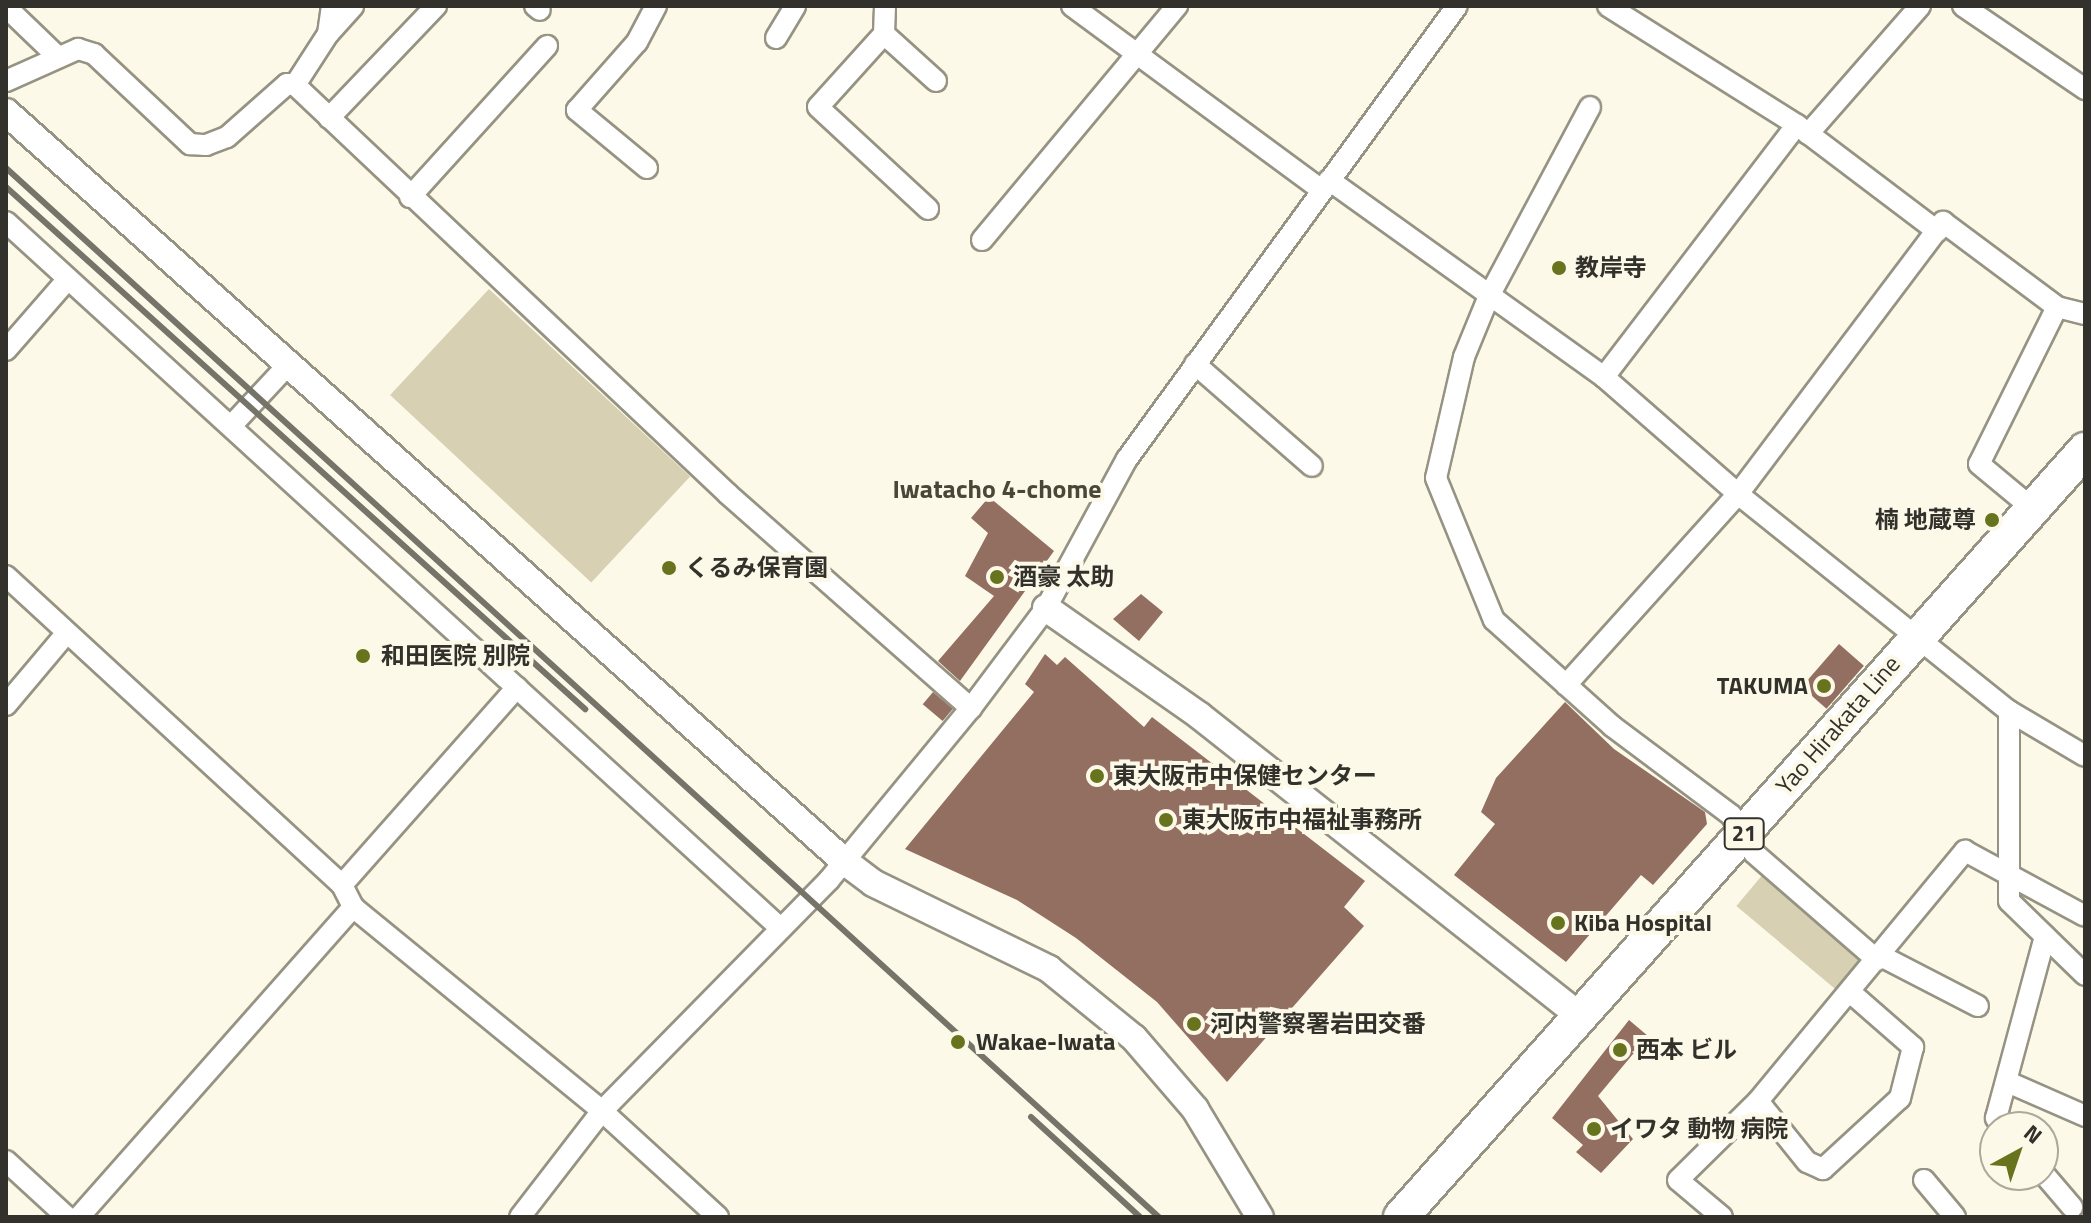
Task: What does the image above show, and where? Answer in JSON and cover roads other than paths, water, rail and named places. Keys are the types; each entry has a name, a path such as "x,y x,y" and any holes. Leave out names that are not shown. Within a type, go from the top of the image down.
{"main road":[{"name":"Yao Hirakata Line","path":"1401,1217 1744,834 1915,636 2085,450"}],"street":[{"path":"328,34 332,6"},
{"path":"295,85 328,34 353,6"},
{"path":"329,118 436,6"},
{"path":"647,168 577,110 637,42 656,6"},
{"path":"776,38 795,6"},
{"path":"885,6 884,34 818,107 928,209"},
{"path":"1072,6 1324,185 1604,377 1738,494 2009,711 2085,756"},
{"path":"982,240 1177,6"},
{"path":"520,1217 602,1111 704,1011 778,926 844,861 971,708 1046,608 1127,459 1457,6"},
{"path":"1608,6 1802,129 1937,231"},
{"path":"1604,377 1802,129 1920,6"},
{"path":"1963,6 2085,89"},
{"path":"6,7 57,56"},
{"path":"884,34 936,81"},
{"path":"410,197 547,46"},
{"path":"6,81 78,49 94,54 190,144 227,137 287,84 295,85 410,197 728,494 971,708"},
{"path":"1590,107 1489,296 1449,407 1436,478 1494,620 1566,685 1731,815 1754,853 1879,958 1978,1006"},
{"path":"6,112 844,861 873,883 1049,969 1134,1038 1195,1109 1260,1217"},
{"path":"6,222 778,926"},
{"path":"1566,685 1738,494 1943,222 2057,307 2085,314"},
{"path":"6,350 68,279"},
{"path":"2032,508 1979,464 2057,307"},
{"path":"1195,364 1312,466"},
{"path":"232,425 287,366"},
{"path":"6,576 65,635 342,885 353,907 602,1111 718,1217"},
{"path":"1046,608 1174,696 1580,1016"},
{"path":"6,705 65,635"},
{"path":"342,885 517,687"},
{"path":"2009,711 2006,870 2009,901 2085,975"},
{"path":"1722,1217 1678,1180 1758,1101 1965,851 2006,870 2085,916"},
{"path":"6,1161 68,1216 353,907"},
{"path":"1999,1111 2010,1083 2045,936"},
{"path":"1758,1101 1807,1162 1823,1169 1900,1098 1913,1047 1850,992"},
{"path":"2010,1083 2085,1116"},
{"path":"1924,1180 1955,1217"},
{"path":"2059,1190 2075,1206"}],"railway":[{"path":"6,168 1159,1217"},
{"path":"6,187 585,709"},
{"path":"1031,1117 1140,1217"}],"place":[{"name":"教岸寺","path":"1559,268"},
{"name":"楠 地蔵尊","path":"1992,520"},
{"name":"くるみ保育園","path":"669,568"},
{"name":"酒豪 太助","path":"997,577"},
{"name":"和田医院 別院","path":"363,656"},
{"name":"TAKUMA","path":"1824,686"},
{"name":"東大阪市中保健センター","path":"1097,776"},
{"name":"東大阪市中福祉事務所","path":"1166,820"},
{"name":"Kiba Hospital","path":"1558,923"},
{"name":"河内警察署岩田交番","path":"1194,1024"},
{"name":"Wakae-Iwata","path":"958,1042"},
{"name":"西本 ビル","path":"1620,1050"},
{"name":"イワタ 動物 病院","path":"1594,1129"}],"district":[{"name":"Iwatacho 4-chome","path":"997,489"}]}
